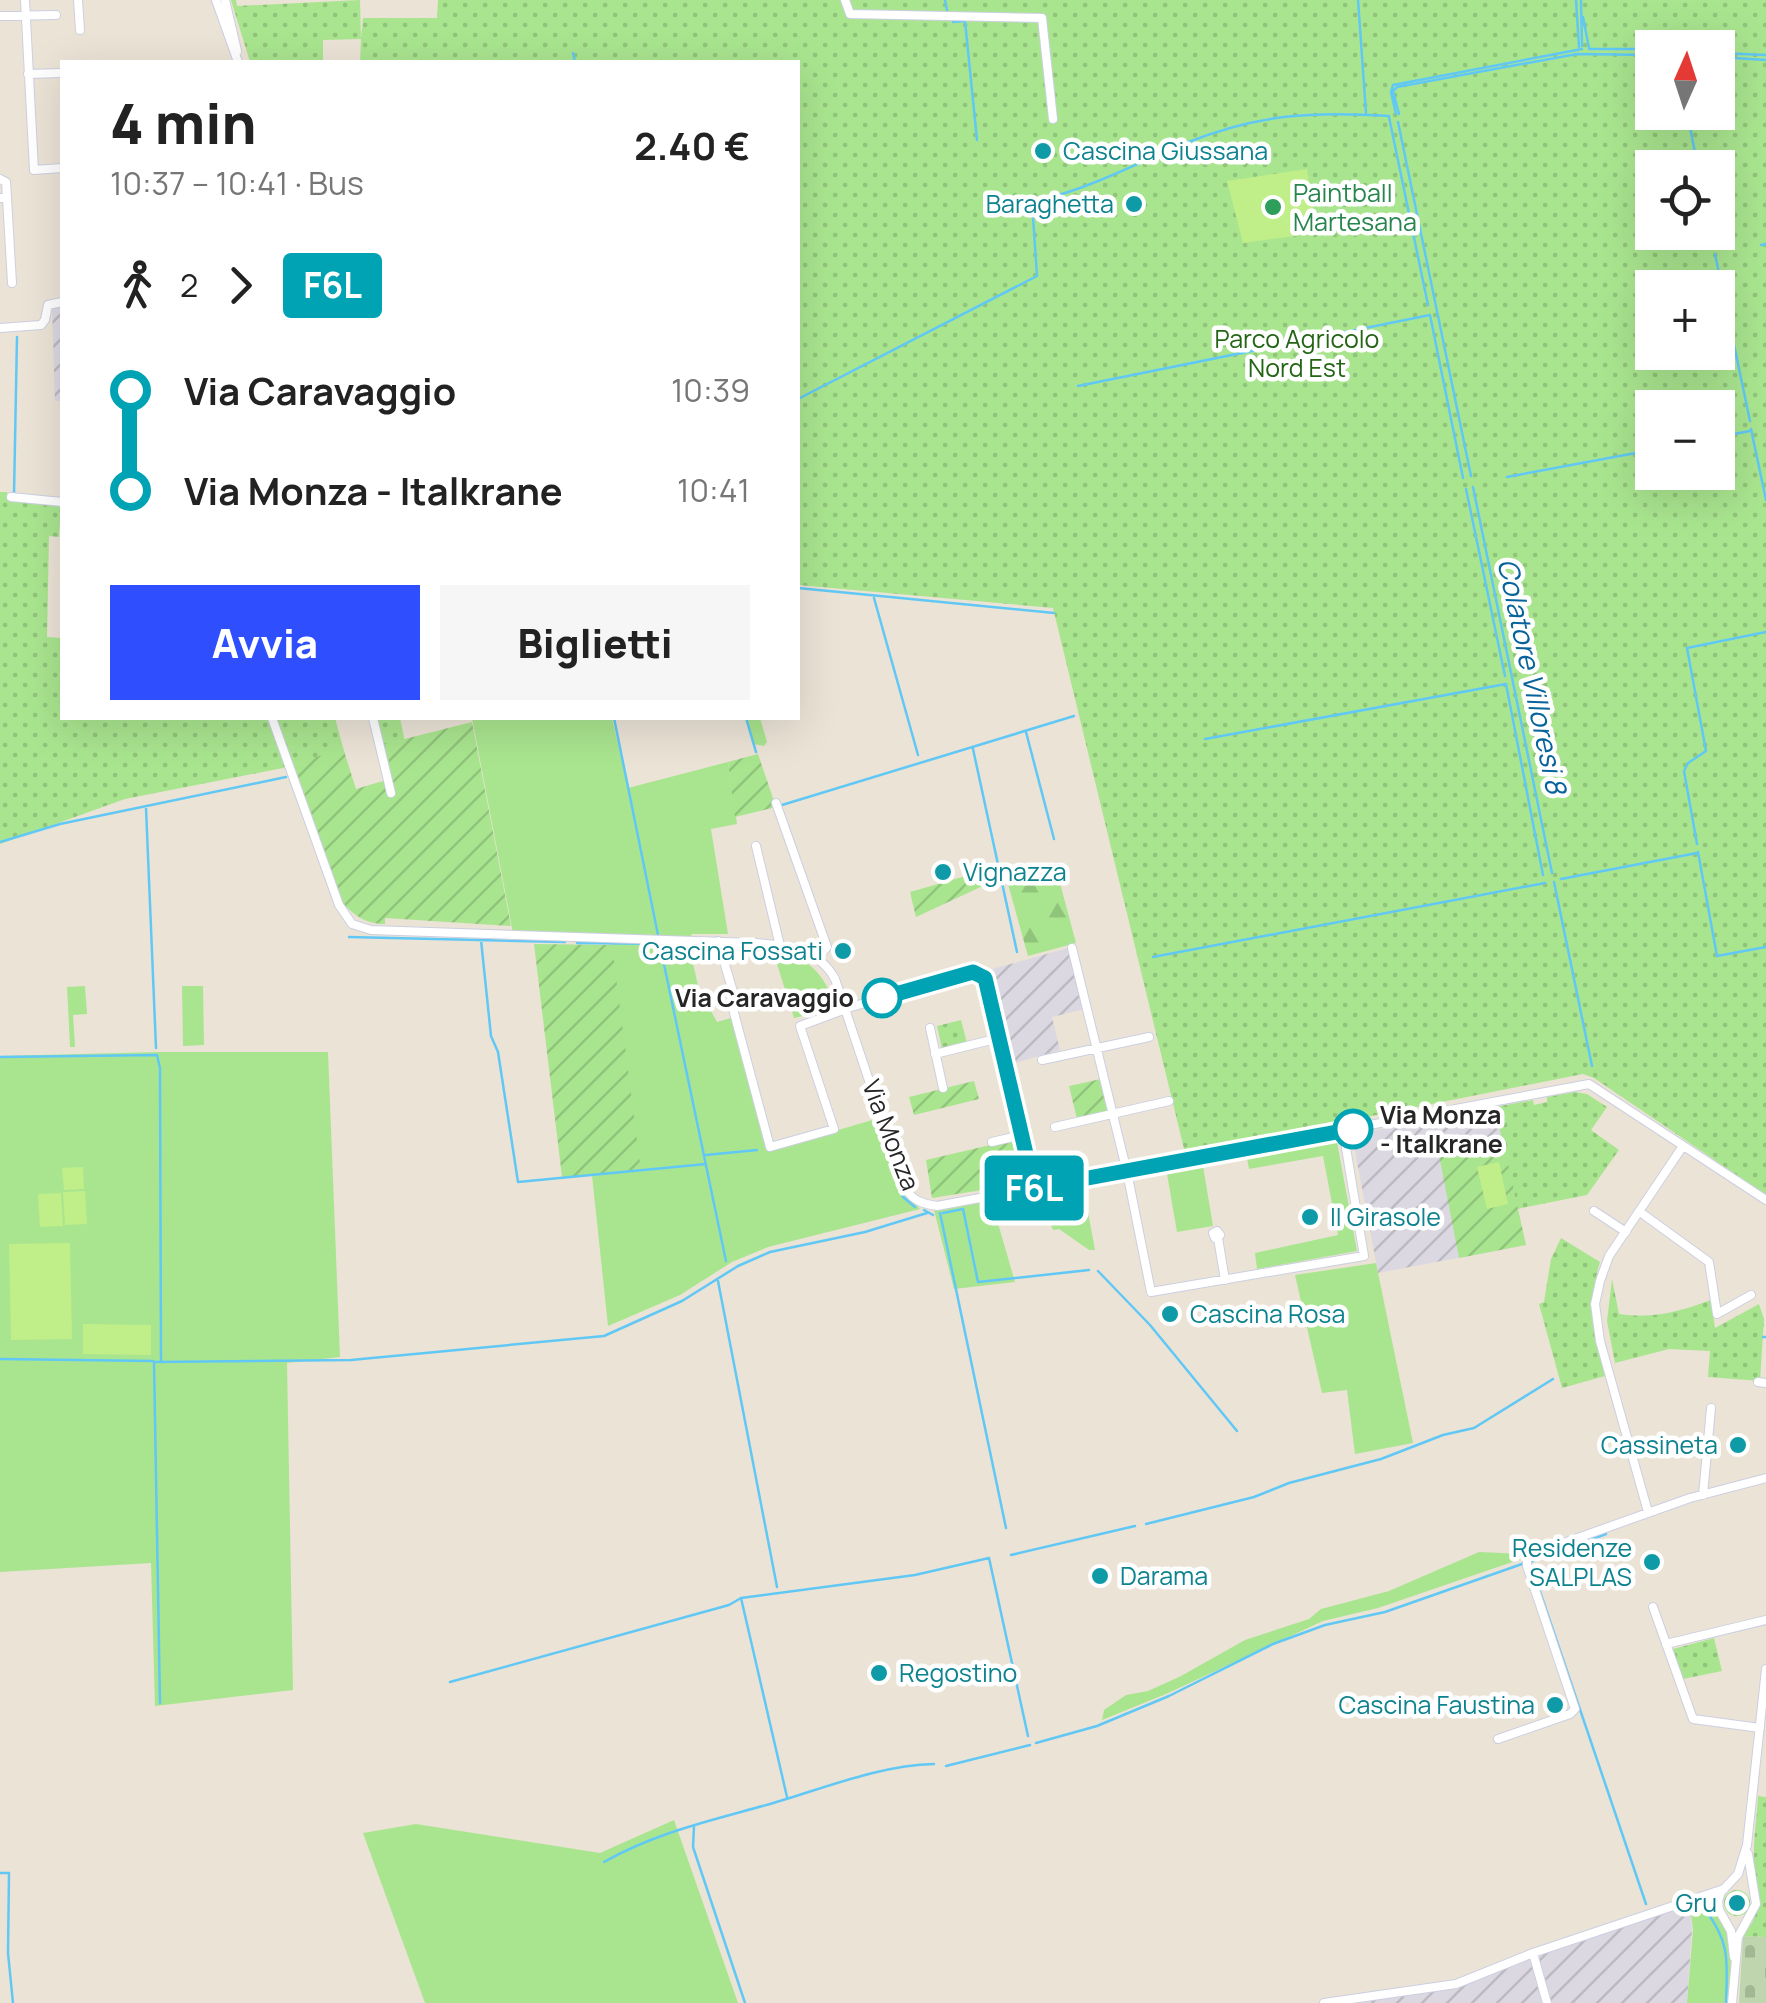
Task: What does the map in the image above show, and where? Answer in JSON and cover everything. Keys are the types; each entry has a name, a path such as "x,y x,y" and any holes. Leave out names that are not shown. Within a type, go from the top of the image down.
{"street":[{"path":"25,0 34,170 60,168"},
{"path":"78,0 80,30"},
{"path":"216,0 237,60"},
{"path":"225,0 238,60"},
{"path":"844,0 850,14 1042,18 1053,118"},
{"path":"0,16 56,14"},
{"path":"28,74 60,72"},
{"path":"0,179 6,182 12,284"},
{"path":"0,328 41,325 46,320 47,306 60,303"},
{"path":"11,498 60,502"},
{"path":"273,720 339,905 348,920 371,930 718,941 780,946 818,958 826,947 776,804"},
{"path":"374,720 392,792"},
{"path":"756,846 780,946"},
{"path":"718,941 770,1146 834,1129 800,1026 973,972 987,980 1034,1188"},
{"path":"1072,948 1128,1172 1151,1292 1364,1256 1342,1130"},
{"name":"Via Monza","path":"818,958 834,977 847,1009 899,1170 912,1197 937,1206 1589,1084 1766,1200"},
{"path":"930,1028 942,1088"},
{"path":"1042,1060 1149,1037"},
{"path":"935,1054 999,1038"},
{"path":"1056,1127 1169,1100"},
{"path":"992,1142 1022,1135"},
{"path":"1648,1512 1600,1341 1597,1292 1603,1270 1683,1146"},
{"path":"1594,1211 1626,1232"},
{"path":"1640,1212 1709,1262 1717,1314 1751,1295"},
{"path":"1218,1238 1226,1280"},
{"path":"1703,1495 1711,1408"},
{"path":"1498,1740 1574,1710 1526,1558 1648,1512 1766,1478"},
{"path":"1653,1607 1693,1720 1760,1728"},
{"path":"1666,1644 1766,1620"},
{"path":"1734,1957 1718,1898 1741,1868 1747,1845 1766,1669"},
{"path":"1732,2003 1734,1957 1746,1919 1756,1905 1747,1845"},
{"path":"1381,2000 1402,1992 1464,1982 1532,1953 1728,1887 1742,1885 1752,1891"},
{"path":"1681,1904 1706,1902 1736,1922 1746,1919"},
{"path":"1532,1953 1548,2003"},
{"path":"1324,2003 1369,1995 1391,2003 1402,1992"}],"shaded area":[{"path":"60,306 60,401 55,401 52,307"},
{"path":"1068,948 1085,1009 1052,1017 1060,1050 1012,1064 989,970"},
{"path":"1495,1107 1526,1245 1378,1273 1352,1135 1418,1122 1423,1125 1443,1121 1443,1116"},
{"path":"1690,1902 1687,2003 1329,2003 1450,1986 1534,1952"}],"green space":[{"path":"231,0 236,0 237,6 360,0 361,39 323,40 323,60 249,60"},
{"name":"Parco Agricolo Nord Est","path":"438,0 1766,0 1766,1195 1583,1074 1185,1153 1053,608 800,585 800,60 360,60 363,18 437,18"},
{"name":"Paintball Martesana","path":"1307,169 1317,233 1243,243 1227,181"},
{"path":"0,492 7,492 9,500 60,502 59,537 49,536 47,637 60,638 60,720 336,720 351,777 334,752 283,768 125,799 0,844"},
{"path":"374,720 400,720 413,781 389,781"},
{"path":"472,720 612,720 628,788 728,762 737,824 711,829 728,934 692,934 688,942 704,1011 711,1011 717,1022 731,1018 767,1151 879,1118 903,1191 920,1209 768,1247 732,1262 680,1295 608,1326 592,1175 640,1170 611,941 513,933"},
{"path":"746,720 761,720 767,742 764,746 754,744"},
{"path":"472,722 511,926 385,918 385,924 361,918 342,902 292,765 343,748 356,789 393,778 385,744"},
{"path":"758,754 776,807 735,817 728,762"},
{"path":"997,867 1000,878 916,917 910,892"},
{"path":"1031,871 1035,877 1057,872 1076,943 1028,956 1006,877"},
{"path":"534,944 612,945 641,1171 562,1177"},
{"path":"752,950 784,954 806,962 823,979 837,1008 794,1018 776,961 754,961"},
{"path":"85,986 87,1014 73,1015 75,1047 70,1047 67,987"},
{"path":"182,986 203,986 204,1045 183,1046"},
{"path":"961,1020 967,1043 942,1049 937,1026"},
{"path":"328,1052 340,1357 287,1363 293,1690 155,1706 151,1563 0,1572 0,1056"},
{"path":"1101,1079 1110,1111 1077,1119 1069,1086"},
{"path":"974,1081 979,1099 914,1115 909,1097"},
{"path":"1587,1094 1607,1107 1591,1130 1619,1150 1587,1195 1517,1209 1495,1107 1533,1100 1534,1105 1547,1102 1547,1097"},
{"path":"1016,1139 1026,1183 932,1198 926,1160"},
{"path":"1337,1142 1357,1251 1257,1269 1255,1253 1338,1235 1323,1156 1249,1169 1247,1158"},
{"path":"1503,1142 1526,1245 1459,1258 1439,1155"},
{"path":"1499,1162 1508,1204 1487,1209 1477,1167"},
{"path":"1203,1166 1213,1226 1177,1232 1167,1174"},
{"path":"83,1167 84,1189 64,1190 62,1168"},
{"path":"85,1191 87,1224 65,1225 63,1192"},
{"path":"1084,1191 1095,1250 1089,1250 1059,1229 1053,1230 1040,1198"},
{"path":"61,1193 63,1226 40,1227 38,1194"},
{"path":"991,1199 1015,1282 954,1289 934,1210"},
{"path":"1561,1238 1600,1262 1594,1319 1605,1376 1562,1388 1539,1304 1544,1302 1551,1259"},
{"path":"70,1243 72,1339 11,1340 9,1244"},
{"path":"1376,1263 1413,1443 1355,1454 1347,1390 1322,1393 1295,1275"},
{"path":"1612,1279 1619,1314 1665,1313 1711,1300 1715,1328 1759,1304 1764,1319 1760,1381 1708,1377 1710,1351 1669,1349 1615,1363 1607,1321"},
{"path":"83,1324 151,1325 151,1355 83,1354"},
{"path":"1479,1552 1523,1554 1524,1558 1378,1608 1323,1621 1102,1720 1104,1710 1126,1695 1148,1691 1181,1676 1245,1640 1309,1619 1321,1609 1389,1591"},
{"path":"1714,1638 1722,1671 1683,1679 1673,1649"},
{"path":"1758,1796 1766,1797 1766,1937 1743,1936 1757,1909 1754,1854"},
{"path":"674,1820 738,2003 425,2003 363,1833 416,1824 600,1853"},
{"path":"1737,1890 1746,1894 1750,1903 1746,1912 1737,1916 1728,1912 1724,1903 1728,1894"},
{"path":"1690,1904 1709,1906 1725,1929 1731,1963 1729,2003 1687,2003 1693,1930"},
{"path":"1743,1936 1766,1937 1766,2003 1739,2003"}],"waterway":[{"path":"945,0 947,10"},
{"path":"1358,0 1366,113"},
{"path":"1576,0 1579,47"},
{"path":"1581,0 1582,46"},
{"path":"1583,17 1589,48"},
{"path":"953,22 965,21 977,140"},
{"name":"Colatore Villoresi 8","path":"1396,114 1393,85 1582,49"},
{"path":"1589,49 1635,49"},
{"path":"573,53 575,60"},
{"name":"Colatore Villoresi 8","path":"1399,114 1393,91 1397,87 1577,54 1635,55"},
{"path":"1735,54 1766,55"},
{"path":"1735,58 1766,60"},
{"path":"1044,199 1237,126 1310,115 1389,116"},
{"path":"1389,117 1428,305"},
{"name":"Colatore Villoresi 8","path":"1398,122 1471,476"},
{"path":"1691,130 1694,150"},
{"path":"800,398 1037,276 1032,202 1038,200"},
{"path":"1761,245 1766,244"},
{"path":"1715,254 1750,421"},
{"path":"1078,386 1430,315 1463,478"},
{"path":"14,494 17,337"},
{"path":"1751,429 1766,500"},
{"path":"1735,434 1750,431"},
{"path":"1507,477 1635,453"},
{"name":"Colatore Villoresi 8","path":"1473,487 1552,873"},
{"path":"1466,489 1505,676"},
{"path":"800,588 1054,613"},
{"path":"874,598 918,755"},
{"path":"1697,844 1684,771 1688,763 1706,751 1687,648 1766,632"},
{"path":"1205,739 1506,684 1543,875"},
{"path":"782,805 1074,716"},
{"path":"614,720 658,935"},
{"path":"747,720 756,752"},
{"path":"1026,732 1054,839"},
{"path":"973,749 1017,952"},
{"path":"0,842 60,824 286,777"},
{"path":"146,808 156,1048"},
{"path":"1698,852 1717,956 1766,947"},
{"path":"1561,879 1697,853"},
{"name":"Colatore Villoresi 8","path":"1554,882 1592,1066"},
{"path":"1153,957 1545,883"},
{"path":"349,937 565,942"},
{"path":"481,940 491,1036 498,1052 518,1182 706,1164"},
{"path":"577,943 671,944"},
{"path":"660,945 726,1261"},
{"path":"0,1057 157,1055 161,1361"},
{"path":"879,1125 903,1197 915,1207"},
{"path":"706,1155 757,1150"},
{"path":"943,1213 963,1209 978,1282 1089,1270"},
{"path":"924,1210 933,1215"},
{"path":"160,1703 154,1362 351,1360 604,1336 682,1301 738,1266 770,1252 865,1232 927,1213"},
{"path":"940,1213 1006,1528"},
{"path":"1098,1271 1150,1325 1237,1431"},
{"path":"718,1281 777,1587"},
{"path":"0,1359 153,1361"},
{"path":"1146,1524 1254,1497 1474,1428 1553,1379"},
{"path":"1011,1555 1135,1526"},
{"path":"1606,1534 1530,1562 1646,1904"},
{"path":"787,1797 741,1598 915,1575 989,1558 1028,1736"},
{"path":"1036,1743 1097,1726 1169,1696 1273,1644 1325,1625 1385,1612 1522,1564"},
{"path":"450,1682 729,1605 741,1598"},
{"path":"946,1766 1030,1745"},
{"path":"604,1862 706,1821 872,1773 934,1764"},
{"path":"694,1826 693,1847 745,2003"},
{"path":"0,1873 9,1873 8,1953 13,2003"},
{"path":"1690,1909 1706,1911 1724,1944 1726,2003"}],"bus line":[{"name":"F6L","path":"882,998 973,972 987,980 1034,1188 1353,1129"}],"place":[{"name":"Cascina Giussana","path":"1043,151"},
{"name":"Baraghetta","path":"1134,204"},
{"name":"Paintball Martesana","path":"1273,207"},
{"name":"Vignazza","path":"943,872"},
{"name":"Cascina Fossati","path":"843,951"},
{"name":"Via Caravaggio","path":"882,998"},
{"name":"Via Monza - Italkrane","path":"1353,1129"},
{"name":"Il Girasole","path":"1310,1217"},
{"name":"Cascina Rosa","path":"1170,1314"},
{"name":"Cassineta","path":"1738,1445"},
{"name":"Residenze SALPLAS","path":"1652,1562"},
{"name":"Darama","path":"1100,1576"},
{"name":"Regostino","path":"879,1673"},
{"name":"Cascina Faustina","path":"1555,1705"},
{"name":"Gru","path":"1737,1903"}]}
